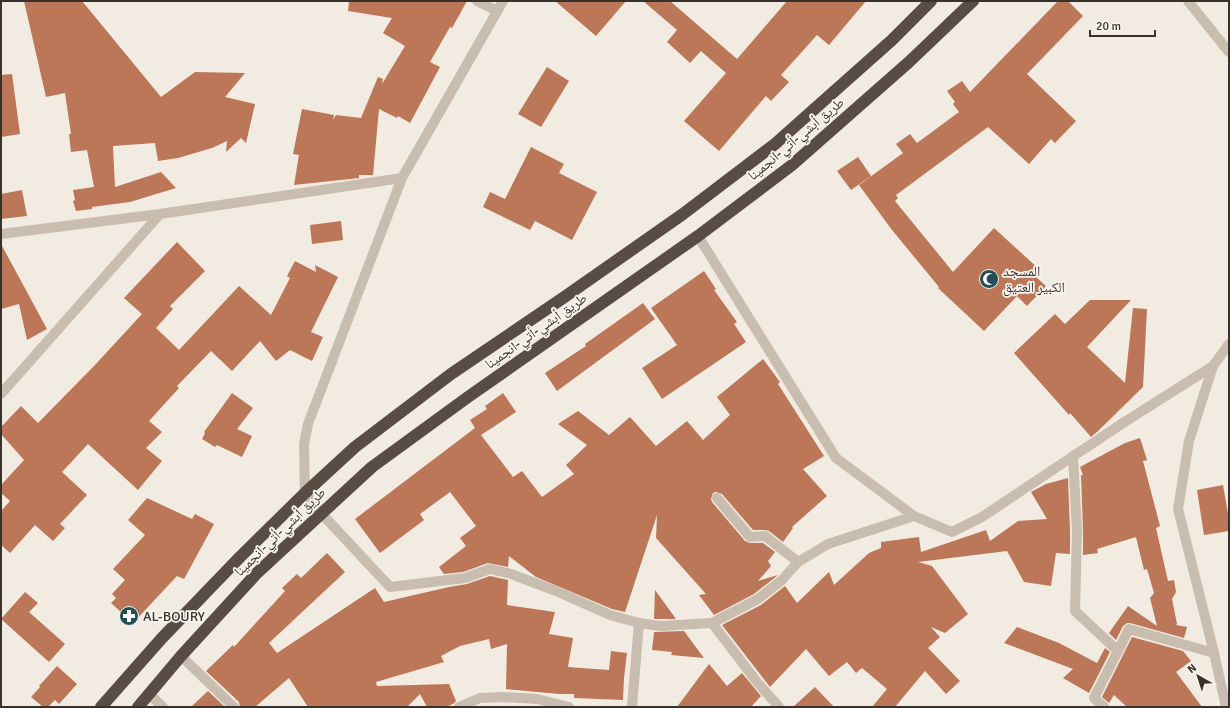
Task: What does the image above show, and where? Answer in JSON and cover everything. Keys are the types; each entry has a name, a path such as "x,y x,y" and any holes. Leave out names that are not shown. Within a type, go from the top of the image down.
{"highway":[{"path":"101,707 162,638 240,557 305,493 355,447 451,374 563,298 676,218 774,144 892,40 931,1"},
{"name":"طريق أبشي-أتي-انجمينا","path":"138,707 181,656 257,573 372,467 468,397 698,236 792,165 909,62 973,1"}],"street":[{"path":"477,1 497,11"},
{"path":"503,1 402,178 308,424 304,444 305,493 321,513 390,587 465,578 490,569 511,574 610,614 638,623 660,626 712,623 758,599 782,580 798,562 828,544 914,516"},
{"path":"1188,1 1229,52"},
{"path":"1,234 160,214 402,178"},
{"path":"1,394 160,214"},
{"path":"698,236 836,458 914,516 952,532 982,517 1123,423 1213,366"},
{"path":"1226,707 1178,509 1189,441 1213,366 1229,344"},
{"path":"1073,456 1077,531 1075,611 1118,651"},
{"path":"717,498 750,537 765,536 798,562"},
{"path":"632,707 638,623"},
{"path":"712,623 757,682 779,707"},
{"path":"1104,707 1094,698 1129,629 1214,653"},
{"path":"181,656 234,707"},
{"path":"149,694 163,707"},
{"path":"459,707 480,698 503,696 537,699 569,707"}],"building":[{"path":"24,1 82,1 161,97 195,72 245,73 225,97 255,104 246,143 241,138 226,152 227,141 212,148 178,158 158,161 155,143 113,146 115,187 161,172 176,188 130,202 92,207 92,209 76,211 73,201 75,200 73,190 94,187 87,150 71,152 69,134 71,134 65,93 46,97"},
{"path":"349,1 467,1 430,62 440,67 410,123 398,116 397,118 379,109 373,175 359,175 359,178 294,185 299,155 293,154 302,109 334,115 333,120 336,115 361,118 378,77 383,79 382,84 405,46 383,33 392,18 348,11"},
{"path":"555,1 626,1 596,36"},
{"path":"643,1 670,1 737,59 787,1 866,1 829,45 817,35 781,75 789,82 771,101 766,96 719,151 684,121 726,73 701,51 690,63 667,42 677,30"},
{"path":"1058,1 1068,1 1083,16 1027,74 1076,121 1055,143 1051,139 1029,164 988,127 896,195 898,198 895,201 953,272 994,228 1040,270 1035,276 1046,286 1027,306 1017,296 984,331 938,288 939,287 892,230 859,185 903,153 896,144 910,134 917,143 959,112 953,104 955,102 947,91 962,81 970,92"},
{"path":"547,67 569,81 541,127 518,114"},
{"path":"12,74 20,134 1,137 1,75"},
{"path":"531,147 564,164 559,173 597,192 572,240 535,221 530,230 483,207 490,192 505,199"},
{"path":"858,157 871,176 851,190 837,171"},
{"path":"22,190 27,216 1,219 1,194"},
{"path":"341,221 343,240 312,244 310,225"},
{"path":"177,242 205,271 170,306 173,309 156,328 179,350 239,286 271,315 290,278 287,276 295,261 316,272 315,265 338,277 311,332 323,337 312,361 290,350 276,361 260,341 232,371 211,351 177,386 179,388 149,421 162,432 146,448 162,461 138,490 88,444 62,472 87,495 60,524 65,528 53,541 35,525 10,553 1,545 1,511 10,501 1,493 1,485 24,460 1,434 1,427 21,406 38,423 94,366 142,314 124,298"},
{"path":"1,244 47,329 27,340 19,304 1,309"},
{"path":"704,271 716,289 714,290 737,322 734,324 746,342 662,399 642,368 677,345 651,308"},
{"path":"1090,300 1131,300 1087,347 1125,383 1133,308 1147,309 1143,387 1091,437 1070,413 1069,415 1014,353 1055,314 1065,324"},
{"path":"643,303 655,319 557,391 545,373 586,346 585,344"},
{"path":"763,359 780,382 778,384 824,456 803,469 827,496 792,527 793,528 783,542 769,531 753,530 722,494 716,492 713,493 711,499 712,502 745,541 750,543 763,543 775,552 768,561 771,566 758,581 778,575 754,594 714,615 699,595 706,594 656,538 657,515 625,612 612,609 536,577 509,556 508,567 488,563 463,572 444,574 439,567 466,546 460,538 476,526 450,492 420,514 424,520 380,553 355,519 475,428 470,420 487,409 485,406 503,393 516,412 481,435 513,477 522,471 542,497 574,474 566,465 587,445 558,424 578,411 609,435 630,417 656,446 687,421 703,440 730,415 717,397"},
{"path":"232,393 253,408 237,429 252,436 242,457 217,445 215,447 202,439 205,433 204,432"},
{"path":"1140,438 1147,460 1143,461 1160,526 1156,528 1168,581 1174,580 1176,592 1172,599 1176,625 1187,627 1184,638 1130,623 1123,626 1116,640 1109,633 1128,606 1157,626 1150,598 1154,593 1147,569 1144,570 1136,537 1097,549 1098,553 1083,555 1081,475 1083,475 1080,467 1125,443"},
{"path":"1068,478 1070,554 1056,553 1051,586 1024,582 1007,551 918,562 932,566 968,614 945,633 931,627 940,637 928,648 960,681 946,694 925,671 895,707 872,707 887,689 862,668 856,673 847,662 829,676 806,649 770,687 722,625 761,605 785,586 797,603 829,572 834,585 869,553 881,548 881,542 919,537 921,552 986,530 990,541 1018,521 1047,519 1031,492 1046,484"},
{"path":"1223,485 1229,519 1229,531 1204,535 1197,490"},
{"path":"147,498 192,519 195,514 214,524 184,579 177,576 133,623 111,603 116,598 112,594 125,580 113,569 145,535 128,520"},
{"path":"327,553 345,572 269,643 277,653 375,588 384,602 467,584 490,576 508,580 507,605 555,612 549,634 573,638 568,667 609,670 611,651 627,653 623,700 574,698 574,694 506,689 507,644 491,649 489,639 460,646 441,656 444,662 376,682 377,686 449,684 456,701 446,707 427,707 420,694 407,707 308,707 289,678 255,707 240,707 239,702 206,671 233,645 234,647 285,591 282,588 297,574 301,578"},
{"path":"655,590 676,619 654,619"},
{"path":"25,592 38,603 29,612 65,644 49,662 1,619"},
{"path":"1017,627 1059,643 1097,663 1105,648 1110,652 1089,693 1063,678 1073,669 1004,643"},
{"path":"684,631 704,658 671,655 672,652 652,650 654,632"},
{"path":"1132,637 1183,651 1191,661 1176,672 1202,707 1127,707 1114,695 1109,703 1102,697"},
{"path":"709,664 727,686 742,673 761,696 751,707 677,707"},
{"path":"57,666 77,684 59,704 55,700 48,707 43,707 31,697"},
{"path":"815,687 834,707 793,707"},
{"path":"208,691 225,707 191,707"}],"place":[{"name":"المسجد الكبير العتيق","path":"989,279"},
{"name":"AL-BOURY","path":"129,616"}]}
